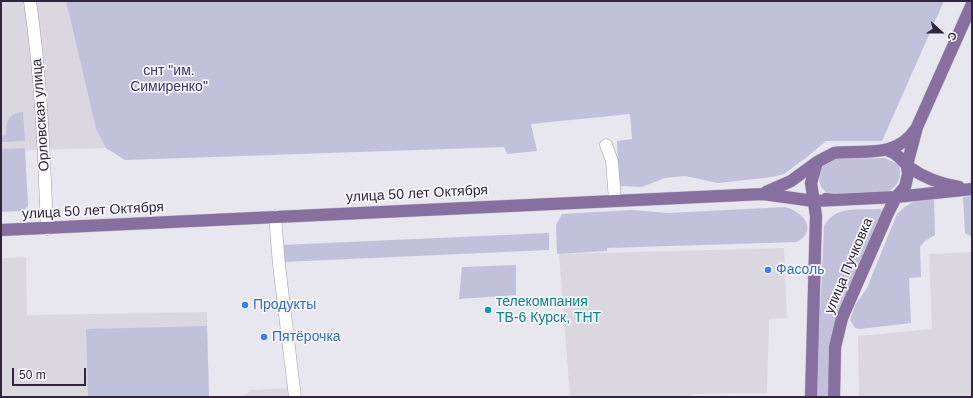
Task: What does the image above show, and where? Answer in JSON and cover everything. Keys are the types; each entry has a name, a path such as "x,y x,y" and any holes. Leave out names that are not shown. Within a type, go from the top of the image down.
{"main road":[{"path":"763,194 791,181 817,162 834,154 887,150 897,147 904,142 918,126 972,4"},
{"name":"улица Пучковка","path":"834,397 835,347 842,318 851,294 896,197 907,182 907,165 918,126"},
{"path":"887,150 900,156 907,165 927,178 938,182 972,189"},
{"path":"817,162 811,183 818,195 834,200"},
{"name":"улица Пучковка","path":"811,183 816,216 811,397"},
{"path":"896,197 972,189"},
{"name":"улица 50 лет Октября","path":"1,230 48,229 275,216 763,194 814,201 896,197"}],"street":[{"name":"Орловская улица","path":"30,1 37,50 42,104 48,229"},
{"path":"606,145 612,161 615,200"},
{"path":"275,216 279,265 296,397"}],"shaded area":[{"path":"1,1 66,1 96,129 106,148 1,151"},
{"path":"784,248 787,318 769,319 767,393 692,394 692,397 570,397 559,254"},
{"path":"972,252 972,397 859,397 858,336 932,329 929,254"},
{"path":"26,257 27,315 207,312 209,397 1,397 1,258"},
{"path":"290,388 291,397 243,397 251,390"}],"green space":[{"name":"снт \"им. Симиренко\"","path":"66,1 944,1 882,141 826,141 784,174 772,177 718,183 685,176 665,178 642,187 619,186 617,141 632,139 630,114 531,124 537,151 507,154 504,147 125,160 106,148 96,129"},
{"path":"23,112 25,141 1,142 1,136 6,135 7,122 11,116"},
{"path":"25,148 28,206 23,211 1,212 1,149"},
{"path":"885,158 899,165 900,173 897,184 887,192 833,194 824,190 819,180 821,169 826,163 833,159"},
{"path":"972,196 972,237 965,233 963,197"},
{"path":"919,199 934,199 935,235 925,241 920,247 921,277 909,278 911,323 860,329 855,328 850,320 855,305 867,288 897,214 906,206"},
{"path":"785,207 797,212 806,222 807,232 797,242 607,248 607,251 557,254 556,225 562,214 631,210 669,213"},
{"path":"855,209 883,210 841,307 829,397 816,397 824,226 829,219 841,212"},
{"path":"549,233 549,250 282,262 282,245"},
{"path":"516,265 516,295 459,299 462,267"},
{"path":"207,326 209,397 88,397 86,329"}],"place":[{"name":"Фасоль","path":"768,270"},
{"name":"Продукты","path":"245,305"},
{"name":"телекомпания ТВ-6 Курск, ТНТ","path":"488,310"},
{"name":"Пятёрочка","path":"264,337"}]}
